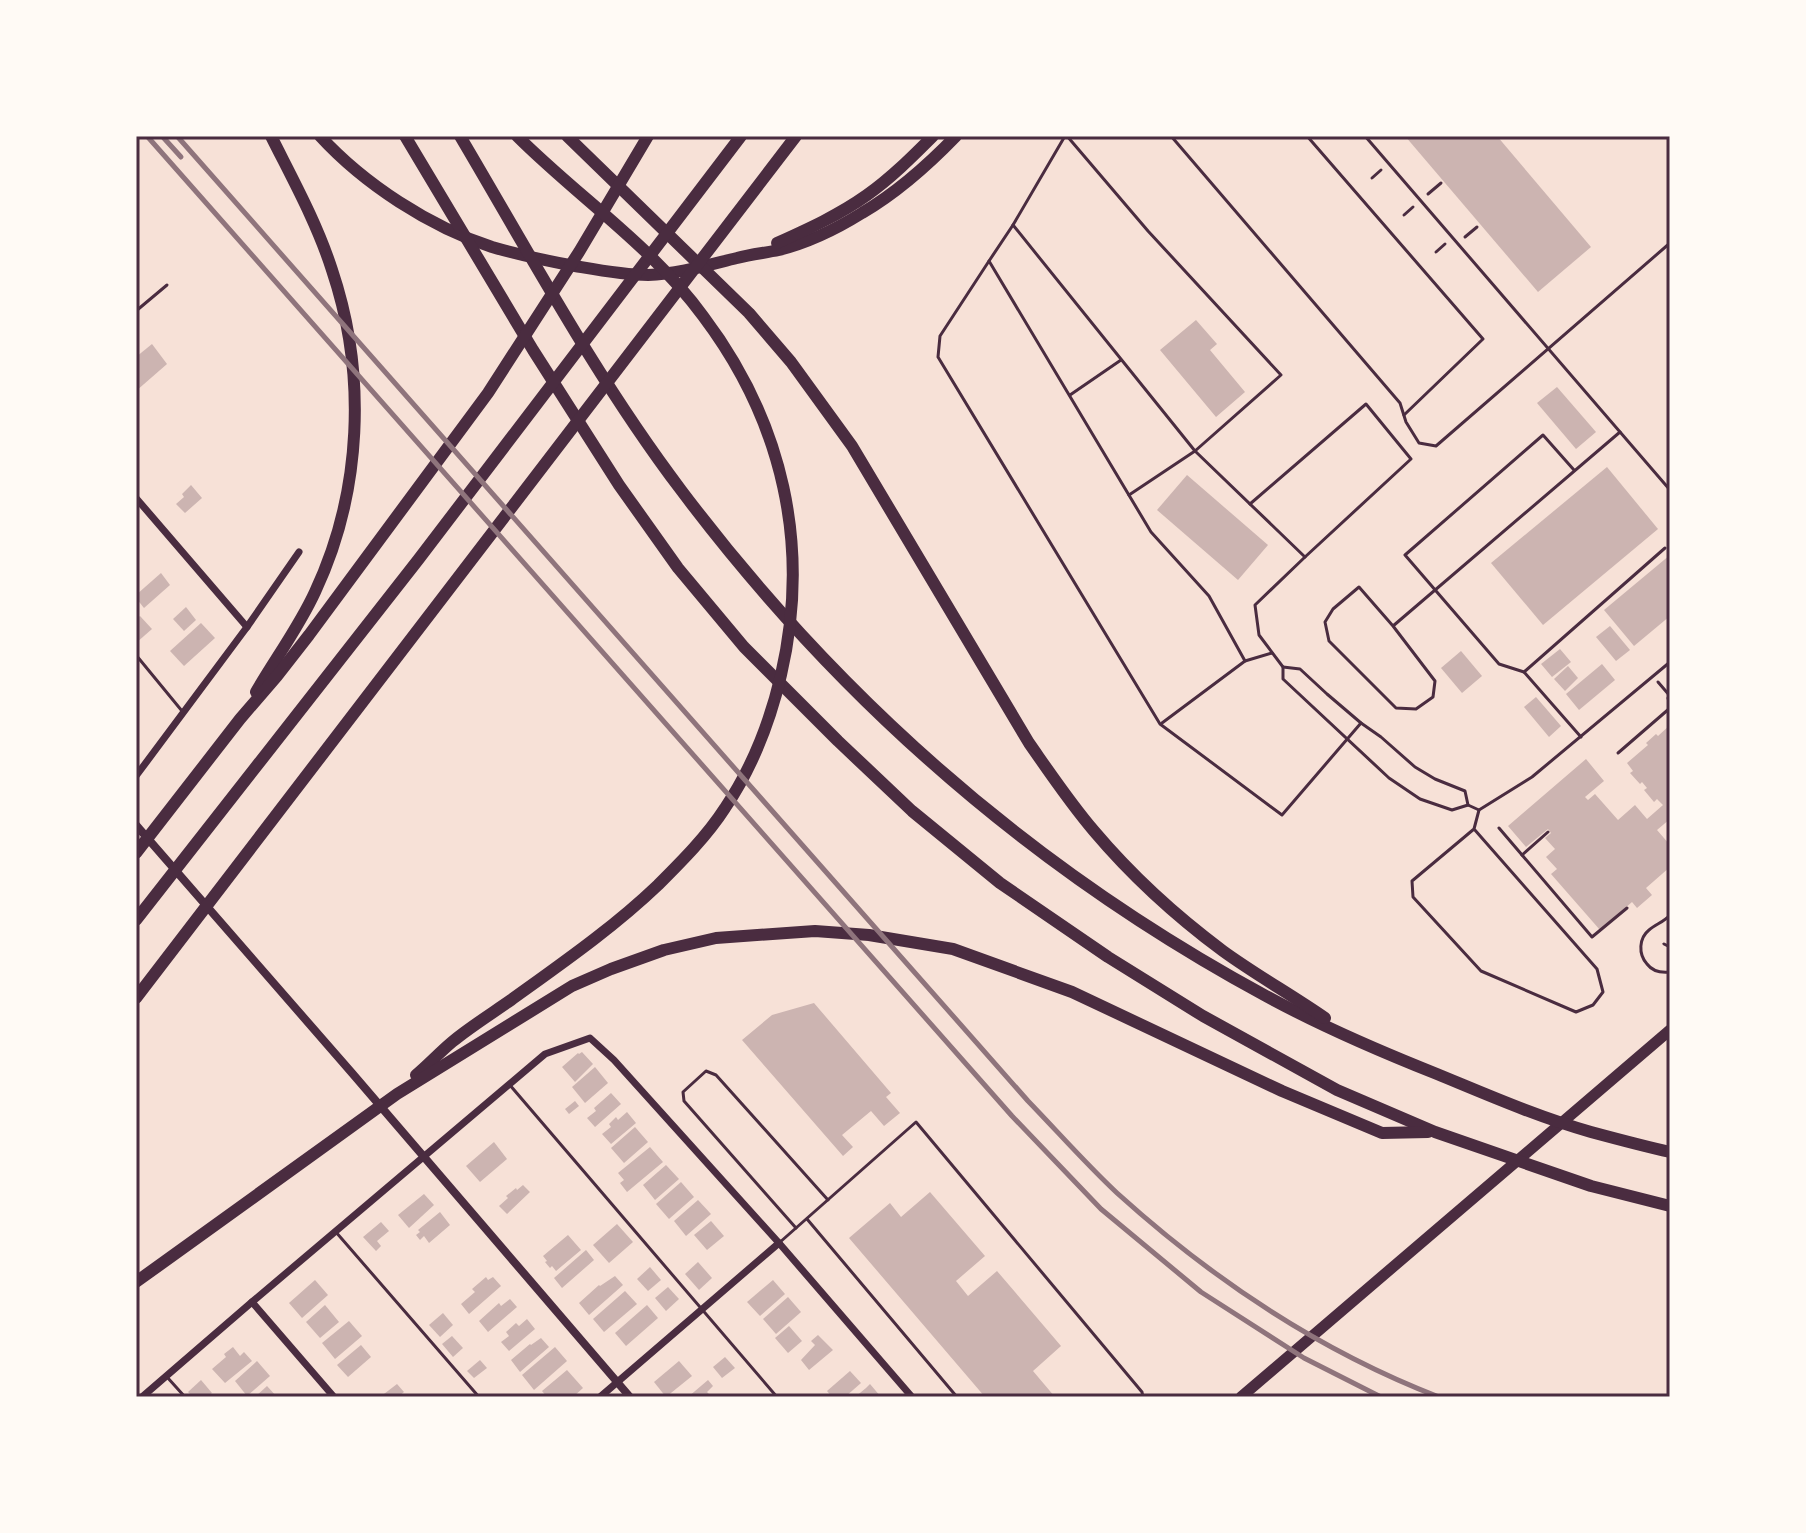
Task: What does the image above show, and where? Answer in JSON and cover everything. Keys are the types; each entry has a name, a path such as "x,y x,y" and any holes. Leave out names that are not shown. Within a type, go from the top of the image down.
{"highway":[{"path":"240,719 315,593 339,525 355,439 355,388 349,336 339,291 317,229 271,136"},
{"path":"320,136 385,193 489,246 534,259 647,275 695,269 782,249 822,233 863,213 904,185 956,136"},
{"path":"405,136 533,350 619,485 678,568 744,647 912,811 1000,883 1108,957 1203,1016 1337,1090 1435,1132 1591,1186 1670,1206"},
{"path":"460,136 584,346 681,490 753,581 821,657 899,734 982,806 1078,880 1266,996 1368,1046 1523,1109 1589,1131 1670,1152"},
{"path":"397,1094 451,1043 625,916 712,827 750,763 768,723 788,643 794,597 789,514 779,467 765,422 745,380 702,313 670,277 517,136"},
{"path":"567,136 749,313 791,362 852,446 1029,743 1094,831 1133,874 1175,913 1225,952 1368,1046"},
{"path":"136,853 179,795 277,676 488,393 579,252 648,136"},
{"path":"139,916 418,560 741,136"},
{"path":"136,998 796,136"},
{"path":"748,255 833,217 866,196 901,168 933,136"},
{"path":"136,1282 397,1094 572,986 664,950 716,938 815,931 869,935 953,949 1072,992 1282,1091 1382,1133 1435,1132"}],"main road":[{"path":"1241,1397 1670,1030"}],"street":[{"path":"136,498 247,627"},
{"path":"136,776 299,552"},
{"path":"136,825 630,1397"},
{"path":"142,1397 545,1054 590,1038 614,1060 779,1243 912,1397"},
{"path":"600,1397 779,1243"},
{"path":"252,1302 334,1397"}],"lane":[{"path":"1129,495 1195,451 1281,375 1148,231 1066,136 1013,225 940,336 938,357 1160,724 1282,815 1361,723"},
{"path":"1171,136 1400,403 1406,422 1419,443 1436,446 1670,243"},
{"path":"1307,136 1483,339 1404,415"},
{"path":"1365,136 1670,490"},
{"path":"1013,225 1195,451 1305,557"},
{"path":"989,261 1151,532 1209,596 1245,661"},
{"path":"136,311 167,285"},
{"path":"1070,395 1121,360"},
{"path":"1250,504 1366,404 1411,459 1255,605 1259,635 1283,667 1283,679 1389,778 1420,799 1452,810 1468,805 1479,810"},
{"path":"1393,626 1620,432"},
{"path":"1574,470 1543,435 1405,555 1499,664 1524,672 1581,737"},
{"path":"1524,672 1665,548"},
{"path":"1359,587 1393,626 1435,681 1433,697 1416,709 1396,708 1329,641 1325,622 1333,609 1359,587"},
{"path":"1160,724 1245,661 1272,653"},
{"path":"136,655 184,713"},
{"path":"1474,829 1597,969 1603,992 1593,1005 1576,1012 1481,971 1413,897 1412,881 1474,829 1479,810 1532,777 1670,662"},
{"path":"1283,667 1300,669 1415,767 1465,791 1468,805"},
{"path":"796,1228 684,1101 683,1092 706,1071 716,1075 828,1200"},
{"path":"509,1084 777,1397"},
{"path":"779,1243 916,1122 1142,1392 1143,1397"},
{"path":"807,1219 957,1397"},
{"path":"335,1231 479,1397"},
{"path":"167,1377 185,1397"}],"path":[{"path":"1372,178 1381,170"},
{"path":"1428,194 1441,183"},
{"path":"1404,215 1413,207"},
{"path":"1465,237 1477,227"},
{"path":"1436,252 1445,244"},
{"path":"1618,753 1670,706 1670,696 1653,676"},
{"path":"1644,730 1650,737"},
{"path":"1499,828 1592,937 1627,908"},
{"path":"1522,855 1548,832"},
{"path":"1670,915 1645,934 1640,949 1642,957 1653,969 1661,973 1670,972"},
{"path":"1664,944 1670,947"}],"building":[{"path":"1405,136 1497,136 1591,247 1538,292"},
{"path":"1196,320 1217,344 1210,350 1245,392 1216,417 1160,350"},
{"path":"152,344 167,364 136,391 136,357"},
{"path":"1557,387 1596,432 1576,449 1537,403"},
{"path":"1607,467 1658,529 1543,625 1491,563"},
{"path":"1187,475 1268,545 1238,580 1157,510"},
{"path":"191,485 202,498 185,513 176,504"},
{"path":"1670,555 1670,616 1634,646 1604,610"},
{"path":"161,573 170,585 144,608 136,595"},
{"path":"186,607 196,620 184,631 173,619"},
{"path":"140,616 152,629 136,643 136,619"},
{"path":"201,623 215,638 184,666 170,651"},
{"path":"1610,626 1630,650 1616,661 1596,637"},
{"path":"1560,649 1571,662 1552,677 1541,664"},
{"path":"1461,651 1482,676 1462,693 1441,668"},
{"path":"1602,664 1615,680 1579,710 1566,694"},
{"path":"1568,666 1578,678 1565,691 1554,679"},
{"path":"1536,697 1561,726 1549,737 1524,707"},
{"path":"1670,725 1670,819 1657,830 1670,845 1670,867 1646,888 1652,895 1637,908 1632,902 1600,930 1551,874 1557,869 1546,857 1555,849 1545,838 1551,833 1548,829 1526,847 1508,826 1586,759 1604,781 1585,797 1588,800 1595,794 1618,820 1635,805 1647,819 1663,805 1657,799 1654,802 1644,790 1647,788 1630,773 1633,771 1627,763 1656,734 1658,736"},
{"path":"814,1003 891,1093 886,1097 900,1113 884,1126 871,1111 842,1135 853,1147 843,1156 742,1040 772,1015"},
{"path":"582,1052 593,1064 575,1082 562,1067"},
{"path":"595,1067 608,1083 585,1103 572,1087"},
{"path":"611,1093 621,1104 595,1127 587,1118"},
{"path":"575,1101 579,1106 569,1114 565,1109"},
{"path":"627,1112 636,1123 611,1144 602,1134 611,1127 609,1124 616,1117 618,1120"},
{"path":"635,1127 648,1142 624,1163 611,1148"},
{"path":"494,1142 507,1159 480,1182 466,1166"},
{"path":"650,1147 663,1162 627,1192 620,1183 624,1180 618,1173"},
{"path":"666,1165 679,1179 655,1200 643,1185"},
{"path":"681,1182 694,1197 669,1219 656,1204"},
{"path":"523,1185 530,1192 507,1214 499,1206 508,1198 506,1196"},
{"path":"930,1192 985,1256 956,1281 968,1296 997,1271 1061,1346 1033,1371 1055,1397 985,1397 849,1238 890,1203 901,1217"},
{"path":"424,1194 434,1205 409,1228 398,1215"},
{"path":"698,1200 711,1214 686,1236 674,1221"},
{"path":"440,1212 450,1225 429,1243 424,1236 420,1240 416,1235 420,1232 418,1230"},
{"path":"711,1221 724,1236 707,1250 694,1235"},
{"path":"381,1222 389,1231 377,1241 381,1246 376,1251 363,1237"},
{"path":"617,1224 633,1242 609,1263 593,1245"},
{"path":"568,1235 581,1250 556,1271 552,1266 550,1268 543,1256"},
{"path":"586,1250 594,1260 562,1288 554,1278"},
{"path":"698,1262 712,1278 699,1290 685,1274"},
{"path":"650,1267 661,1280 648,1291 637,1279"},
{"path":"615,1276 623,1285 589,1315 579,1303 599,1285"},
{"path":"486,1277 488,1280 493,1277 501,1286 469,1314 461,1304"},
{"path":"315,1280 328,1295 302,1318 289,1303"},
{"path":"773,1280 785,1294 760,1316 747,1302"},
{"path":"668,1287 679,1299 666,1311 655,1298"},
{"path":"625,1291 637,1304 604,1332 593,1319"},
{"path":"788,1297 801,1312 776,1334 763,1319"},
{"path":"510,1299 517,1307 488,1332 479,1321 499,1303 501,1306"},
{"path":"325,1305 339,1322 320,1338 306,1322"},
{"path":"647,1305 658,1318 626,1346 615,1333"},
{"path":"443,1313 453,1325 440,1337 429,1325"},
{"path":"527,1319 535,1329 509,1351 501,1342 509,1336 506,1332"},
{"path":"349,1321 362,1336 335,1359 322,1343"},
{"path":"789,1326 802,1341 788,1353 775,1338"},
{"path":"818,1335 833,1350 809,1370 801,1360 815,1345 811,1341"},
{"path":"452,1336 463,1348 453,1357 442,1344"},
{"path":"541,1338 549,1347 520,1372 511,1360"},
{"path":"361,1345 371,1357 348,1377 337,1365"},
{"path":"233,1347 240,1356 244,1352 252,1361 225,1383 212,1369"},
{"path":"555,1347 567,1361 534,1390 522,1375"},
{"path":"725,1357 735,1368 722,1378 713,1367"},
{"path":"480,1360 487,1368 474,1378 467,1371"},
{"path":"257,1361 270,1376 247,1396 235,1381"},
{"path":"679,1361 692,1376 666,1397 654,1382"},
{"path":"567,1370 583,1388 573,1397 547,1397 542,1391"},
{"path":"850,1371 861,1383 845,1397 832,1397 827,1391"},
{"path":"201,1380 212,1393 207,1397 193,1397 188,1392"},
{"path":"708,1380 713,1386 707,1392 712,1397 688,1397"},
{"path":"397,1384 404,1392 400,1397 380,1397"},
{"path":"870,1384 881,1397 855,1397 866,1388"},
{"path":"267,1386 277,1397 255,1397"}],"railway":[{"path":"147,136 1012,1116 1101,1209 1201,1292 1304,1358 1381,1397"},
{"path":"162,136 181,157"},
{"path":"177,136 1028,1101 1094,1171 1190,1254 1269,1310 1352,1358 1439,1397"}]}
